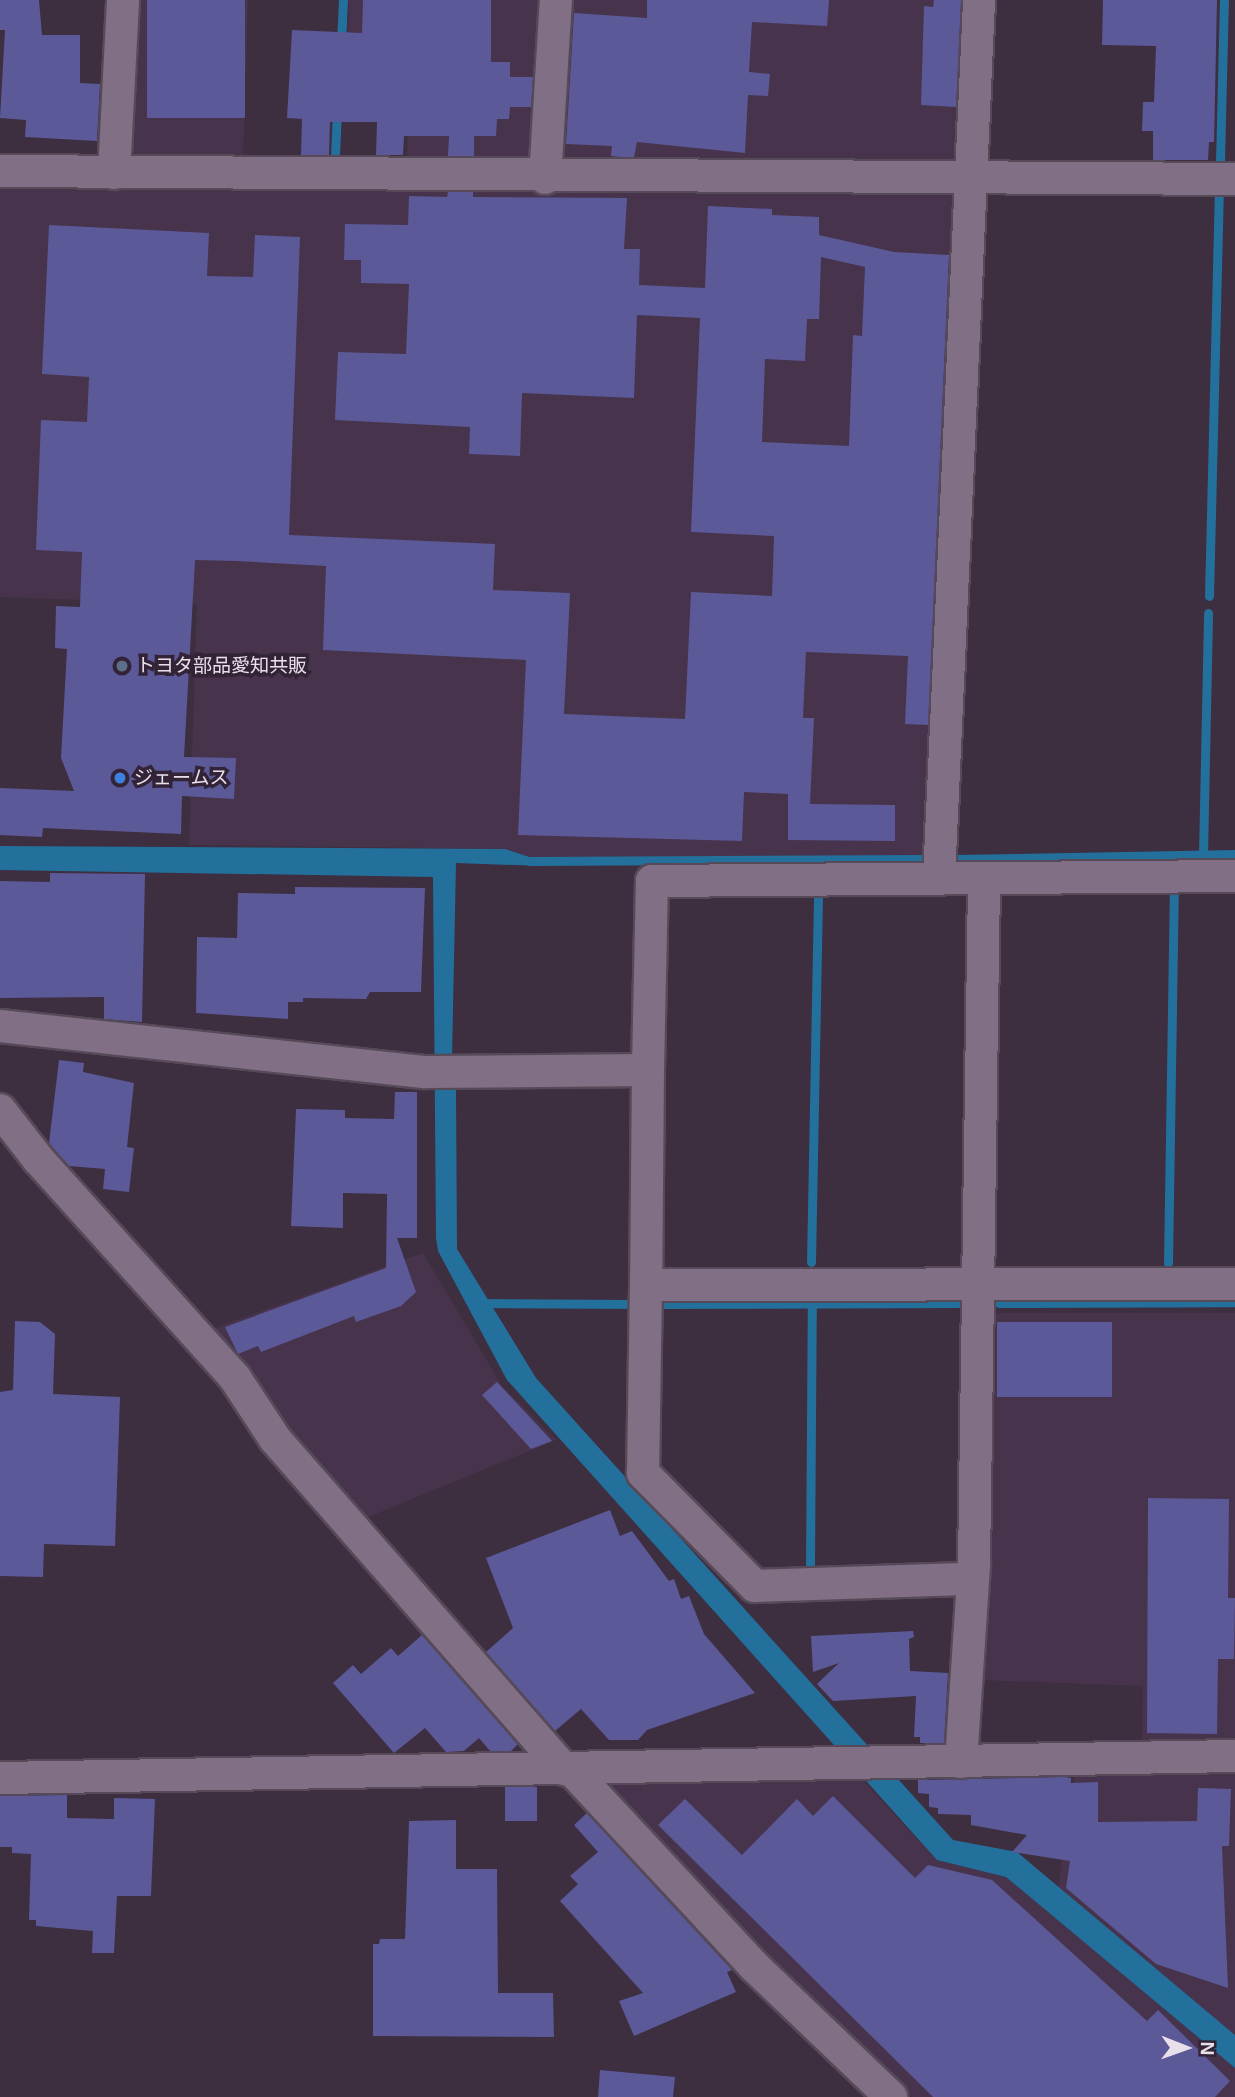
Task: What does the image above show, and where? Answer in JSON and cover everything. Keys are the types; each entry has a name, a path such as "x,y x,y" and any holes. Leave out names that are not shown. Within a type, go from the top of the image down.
{"street":[{"path":"114,173 123,0"},
{"path":"545,178 556,0"},
{"path":"939,879 979,0"},
{"path":"0,171 545,178 1235,179"},
{"path":"970,1579 755,1586 643,1474 652,881 1235,876"},
{"path":"961,1762 970,1579 978,1283 984,879"},
{"path":"0,1026 429,1072 648,1070"},
{"path":"0,1110 38,1159 235,1378 275,1439 568,1769 754,1965 891,2097"},
{"path":"646,1284 1235,1284"},
{"path":"0,1778 1235,1756"}],"shaded area":[{"path":"138,0 248,0 243,158 140,158 130,149"},
{"path":"349,0 546,0 537,146 526,161 407,160 409,60 347,59"},
{"path":"565,0 969,0 969,161 565,161"},
{"path":"0,187 959,194 930,855 542,861 505,849 189,845 197,604 0,597"},
{"path":"423,1253 502,1386 556,1440 361,1520 206,1331"},
{"path":"992,1313 1235,1313 1235,1752 1142,1752 1143,1686 980,1680"},
{"path":"1235,1765 1235,2035 1058,1887 1076,1766"},
{"path":"856,1773 937,1860 1006,1877 1235,2068 1235,2097 912,2097 593,1778"}],"water":[{"path":"0,846 505,849 542,861 542,866 456,863 452,1058 456,1087 457,1249 536,1378 953,1840 1017,1852 1235,2035 1235,2068 1006,1877 937,1860 507,1380 438,1251 436,1238 433,877 0,870"}],"building":[{"path":"0,0 39,0 42,35 80,35 80,83 100,84 97,141 25,137 26,120 0,118 5,30 0,30"},
{"path":"147,0 245,0 245,118 147,118"},
{"path":"363,0 491,0 491,62 510,62 510,77 533,77 531,107 510,107 509,119 497,119 496,136 474,136 474,156 448,156 449,136 404,136 403,155 376,155 377,122 330,122 329,155 301,155 302,119 287,118 292,30 362,33"},
{"path":"647,0 829,0 827,26 752,22 749,72 770,74 768,96 748,95 745,153 637,142 634,157 622,157 611,156 612,146 566,144 574,13 647,18"},
{"path":"934,0 961,0 956,107 921,105 924,6 933,7"},
{"path":"1103,0 1217,0 1214,142 1209,142 1208,160 1153,160 1153,131 1142,131 1143,102 1154,102 1156,46 1102,45"},
{"path":"448,192 473,192 473,197 627,198 624,249 640,249 639,285 705,288 708,206 772,209 772,215 819,217 819,235 894,252 949,255 928,725 905,724 908,656 806,652 803,718 814,718 810,804 895,805 895,841 788,840 788,794 744,792 742,841 518,835 526,660 323,650 326,566 195,560 184,757 236,758 234,799 182,796 181,834 43,828 42,837 0,835 0,788 74,791 61,758 67,649 55,648 56,606 80,607 82,552 36,550 41,420 87,422 89,377 42,374 49,225 209,233 207,276 253,277 255,235 300,237 289,535 495,544 493,590 570,593 564,714 685,719 691,592 772,596 774,536 691,532 700,318 637,315 634,398 522,393 520,456 469,454 470,427 335,420 338,352 406,354 409,284 361,283 361,260 344,260 345,224 408,225 409,196 447,197","holes":["821,257 865,267 862,336 853,335 849,446 762,442 765,359 805,361 807,319 819,319"]},
{"path":"50,873 145,874 142,1022 104,1019 104,997 0,998 0,881 50,882"},
{"path":"295,887 425,888 421,992 370,992 366,999 303,998 303,1002 288,1002 288,1019 196,1013 197,937 237,938 238,893 295,894"},
{"path":"59,1060 84,1063 83,1072 134,1083 127,1147 134,1148 129,1192 103,1189 105,1169 69,1166 49,1143"},
{"path":"395,1092 417,1092 417,1238 397,1238 416,1292 401,1306 356,1322 354,1316 261,1352 258,1346 238,1354 225,1327 386,1268 387,1194 343,1193 343,1228 291,1226 296,1109 345,1110 345,1118 394,1119"},
{"path":"15,1321 40,1322 55,1334 53,1394 120,1397 115,1546 44,1544 43,1577 0,1576 0,1392 13,1390"},
{"path":"997,1322 1112,1322 1112,1397 997,1397"},
{"path":"497,1382 552,1441 531,1449 482,1395"},
{"path":"1148,1498 1229,1499 1228,1598 1235,1598 1234,1659 1218,1659 1217,1734 1147,1733"},
{"path":"610,1510 620,1536 632,1531 669,1581 674,1579 681,1599 689,1596 704,1634 755,1693 647,1730 638,1740 609,1740 581,1709 555,1731 486,1652 513,1628 486,1558"},
{"path":"913,1631 914,1637 909,1639 910,1671 948,1673 944,1743 920,1743 920,1737 914,1737 916,1696 833,1701 817,1684 839,1663 813,1672 811,1636"},
{"path":"422,1635 518,1744 511,1751 490,1751 479,1738 464,1751 446,1752 425,1728 394,1753 333,1683 353,1665 361,1674 391,1648 398,1656"},
{"path":"1071,1778 1071,1783 1098,1782 1098,1822 1197,1821 1198,1788 1231,1789 1229,1846 1222,1846 1228,1988 1156,1964 1066,1888 1070,1861 1012,1852 1027,1835 971,1825 971,1815 938,1814 938,1808 929,1807 929,1794 918,1793 918,1780"},
{"path":"505,1787 537,1787 537,1821 505,1821"},
{"path":"67,1795 67,1818 114,1819 114,1798 155,1799 151,1896 117,1896 114,1953 92,1953 93,1931 36,1926 36,1920 29,1920 31,1854 12,1853 12,1847 0,1847 0,1796"},
{"path":"833,1796 915,1878 928,1865 992,1880 1147,2021 1158,2010 1230,2081 1215,2097 933,2097 658,1825 685,1799 742,1855 797,1799 813,1816"},
{"path":"587,1813 732,1970 727,1972 736,1992 634,2036 619,2001 643,1993 560,1901 578,1884 570,1876 598,1852 574,1825"},
{"path":"456,1820 456,1869 497,1869 498,1993 553,1993 554,2037 373,2036 373,1944 379,1944 380,1939 405,1939 409,1821"},
{"path":"600,2070 675,2077 673,2097 598,2097"}],"waterway":[{"path":"341,44 343,0"},
{"path":"1220,162 1224,0"},
{"path":"335,156 337,110"},
{"path":"1209,596 1219,196"},
{"path":"1203,855 1208,613"},
{"path":"955,859 1235,854"},
{"path":"530,861 923,859"},
{"path":"1168,1263 1174,885"},
{"path":"811,1262 818,892"},
{"path":"999,1303 1235,1302"},
{"path":"478,1303 634,1304"},
{"path":"810,1566 812,1303"},
{"path":"662,1304 966,1303"}],"place":[{"name":"トヨタ部品愛知共販","path":"122,666"},
{"name":"ジェームス","path":"120,778"}]}
